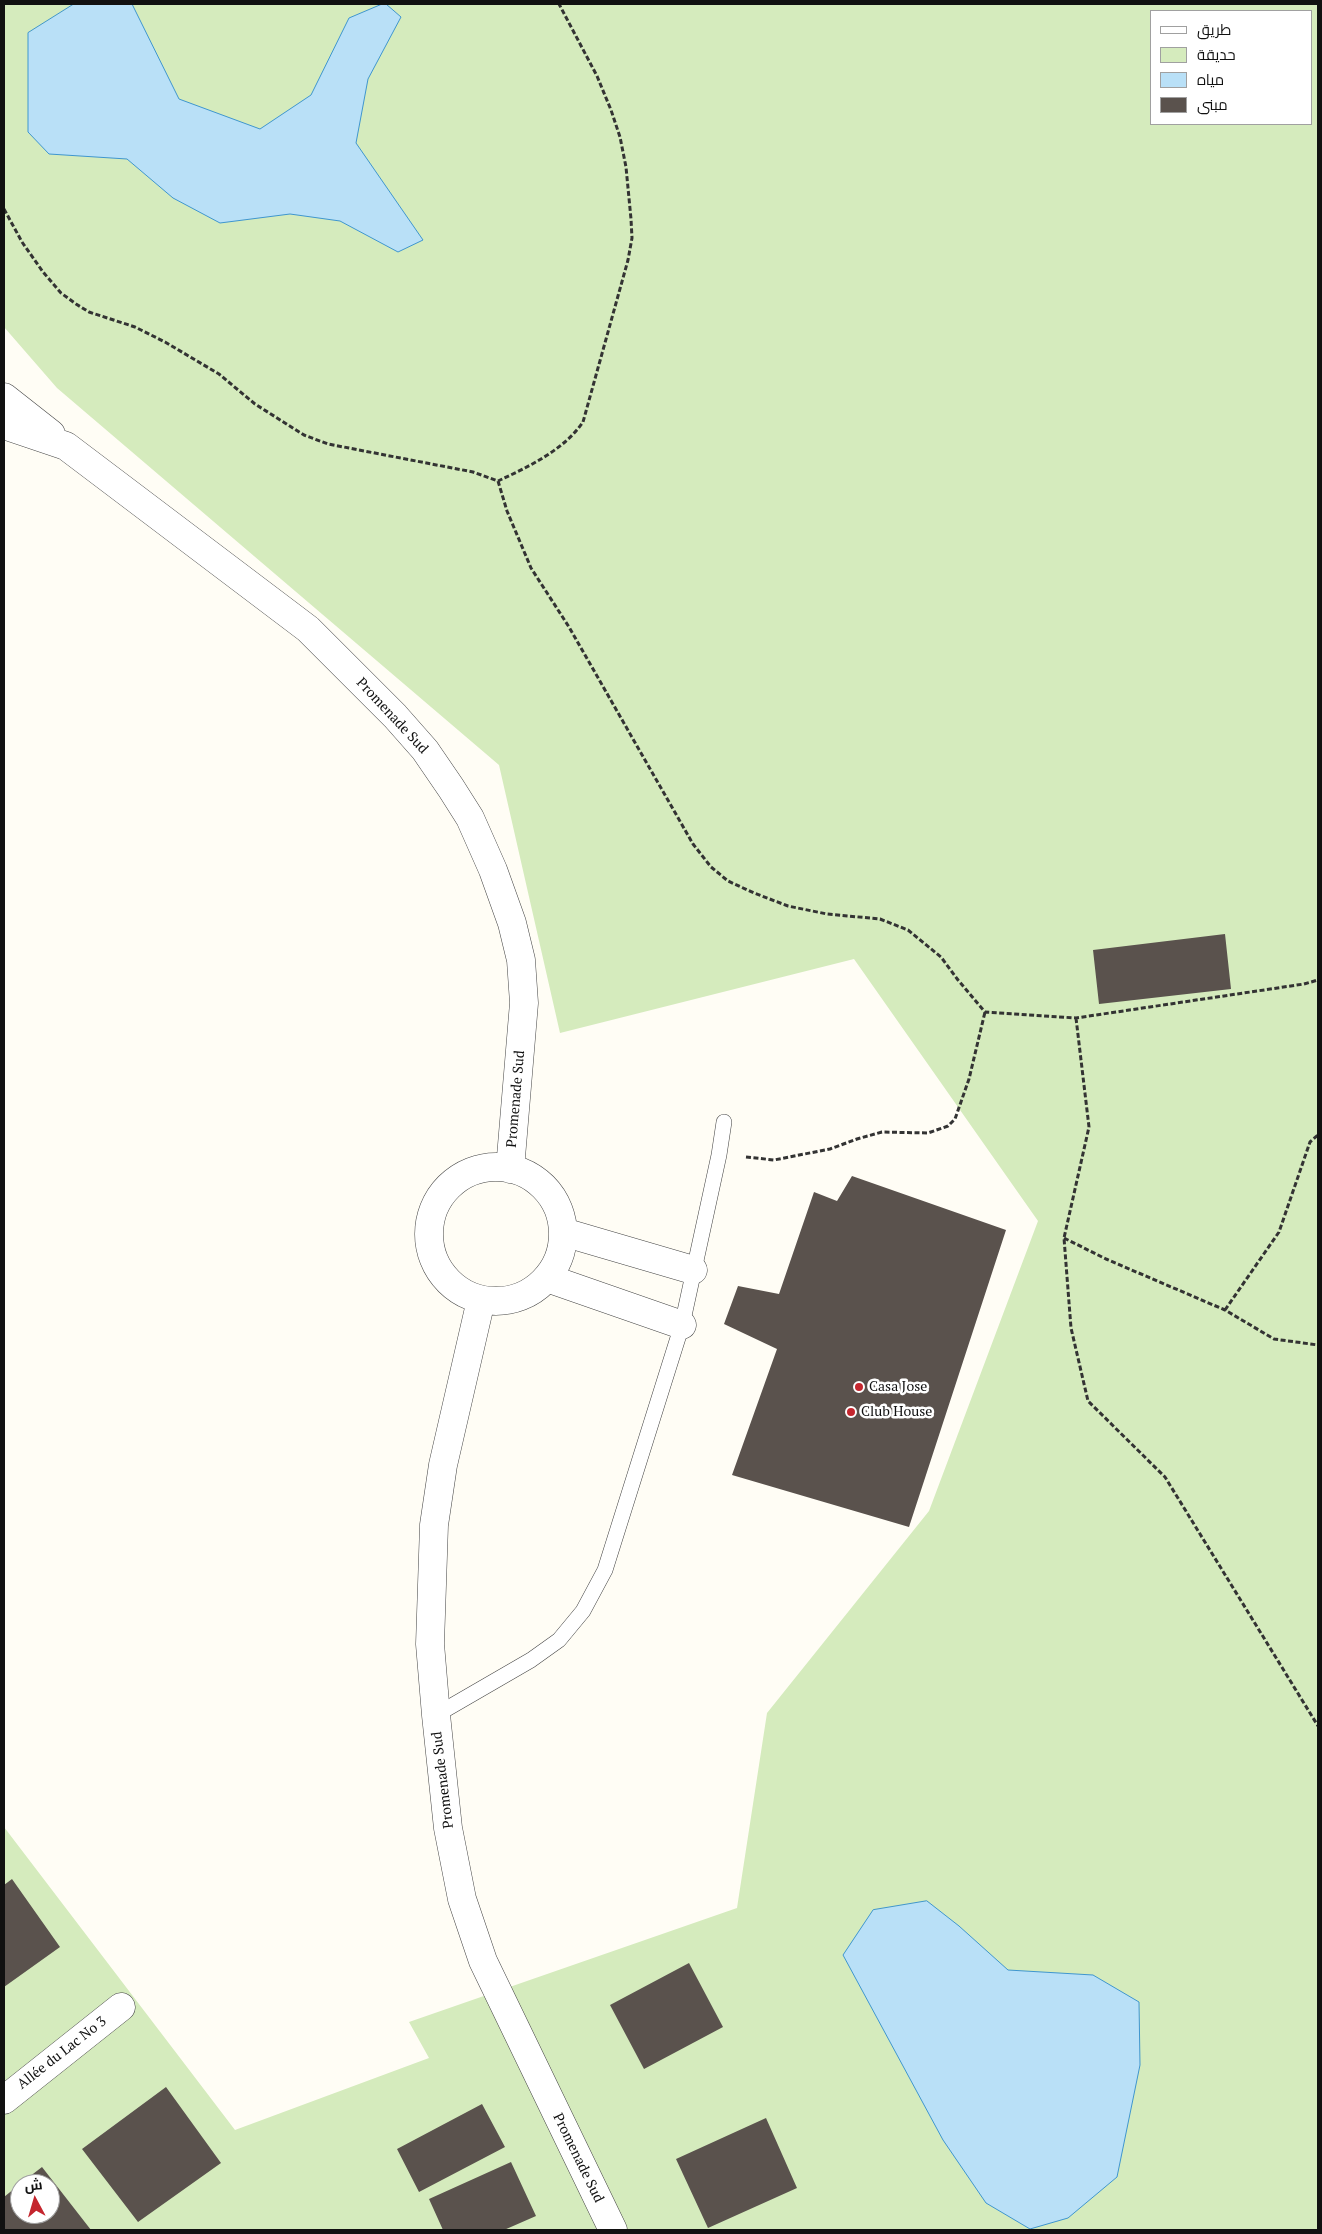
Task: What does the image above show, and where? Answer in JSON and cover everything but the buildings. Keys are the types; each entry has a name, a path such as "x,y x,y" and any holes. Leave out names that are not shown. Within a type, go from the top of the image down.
{"street":[{"path":"4,396 66,446"},
{"name":"Promenade Sud","path":"4,425 66,446 308,629 395,716 425,750 452,788 470,818 493,870 512,923 521,960 524,1004 510,1168"},
{"path":"489,1167 510,1168 525,1173 548,1191 559,1210 563,1232 560,1256 547,1278 535,1289 505,1301 481,1300 454,1287 436,1265 430,1252 428,1237 431,1216 440,1196 461,1177 489,1167"},
{"path":"563,1232 693,1270"},
{"path":"547,1278 682,1325"},
{"name":"Promenade Sud","path":"481,1300 444,1465 434,1525 430,1644 436,1715 456,1872 472,1934 483,1961 613,2230"},
{"name":"Allée du Lac No 3","path":"4,2100 121,2007"}],"lane":[{"path":"436,1715 531,1660 559,1640 582,1610 606,1570 682,1325 719,1155 724,1122"}],"path":[{"path":"4,210 22,242 43,272 61,293 89,312 135,327 219,374 255,404 304,435 328,444 473,472 498,482 522,470 563,443 577,432 583,422 621,288 632,238 626,167 612,110 559,4"},
{"path":"498,482 507,511 531,568 569,627 693,844 711,867 728,881 788,906 827,914 880,919 908,930 941,957 985,1012 1076,1018 1304,984 1318,980"},
{"path":"719,1155 774,1160 830,1149 857,1138 882,1132 928,1133 940,1130 955,1119 969,1079 985,1012"},
{"path":"1076,1018 1089,1127 1064,1238 1071,1328 1088,1401 1165,1477 1318,1726"},
{"path":"1225,1310 1279,1232 1310,1142 1318,1135"},
{"path":"1064,1238 1106,1259 1225,1310 1274,1339 1318,1345"}],"green space":[{"path":"4,4 1318,4 1318,2230 4,2230 4,1827 235,2130 429,2058 409,2022 737,1908 767,1713 929,1511 1038,1221 854,959 560,1033 499,765 57,388 4,327"}],"water":[{"path":"74,4 132,4 179,99 260,129 311,95 349,18 386,4 401,17 368,79 356,143 423,240 398,252 340,221 290,214 220,223 173,198 127,159 49,154 28,132 28,33"},
{"path":"927,1901 959,1926 1008,1970 1093,1975 1139,2002 1140,2065 1117,2177 1068,2218 1030,2229 986,2203 943,2140 843,1955 873,1910"}],"place":[{"name":"Casa Jose","path":"859,1387"},
{"name":"Club House","path":"851,1412"}]}
